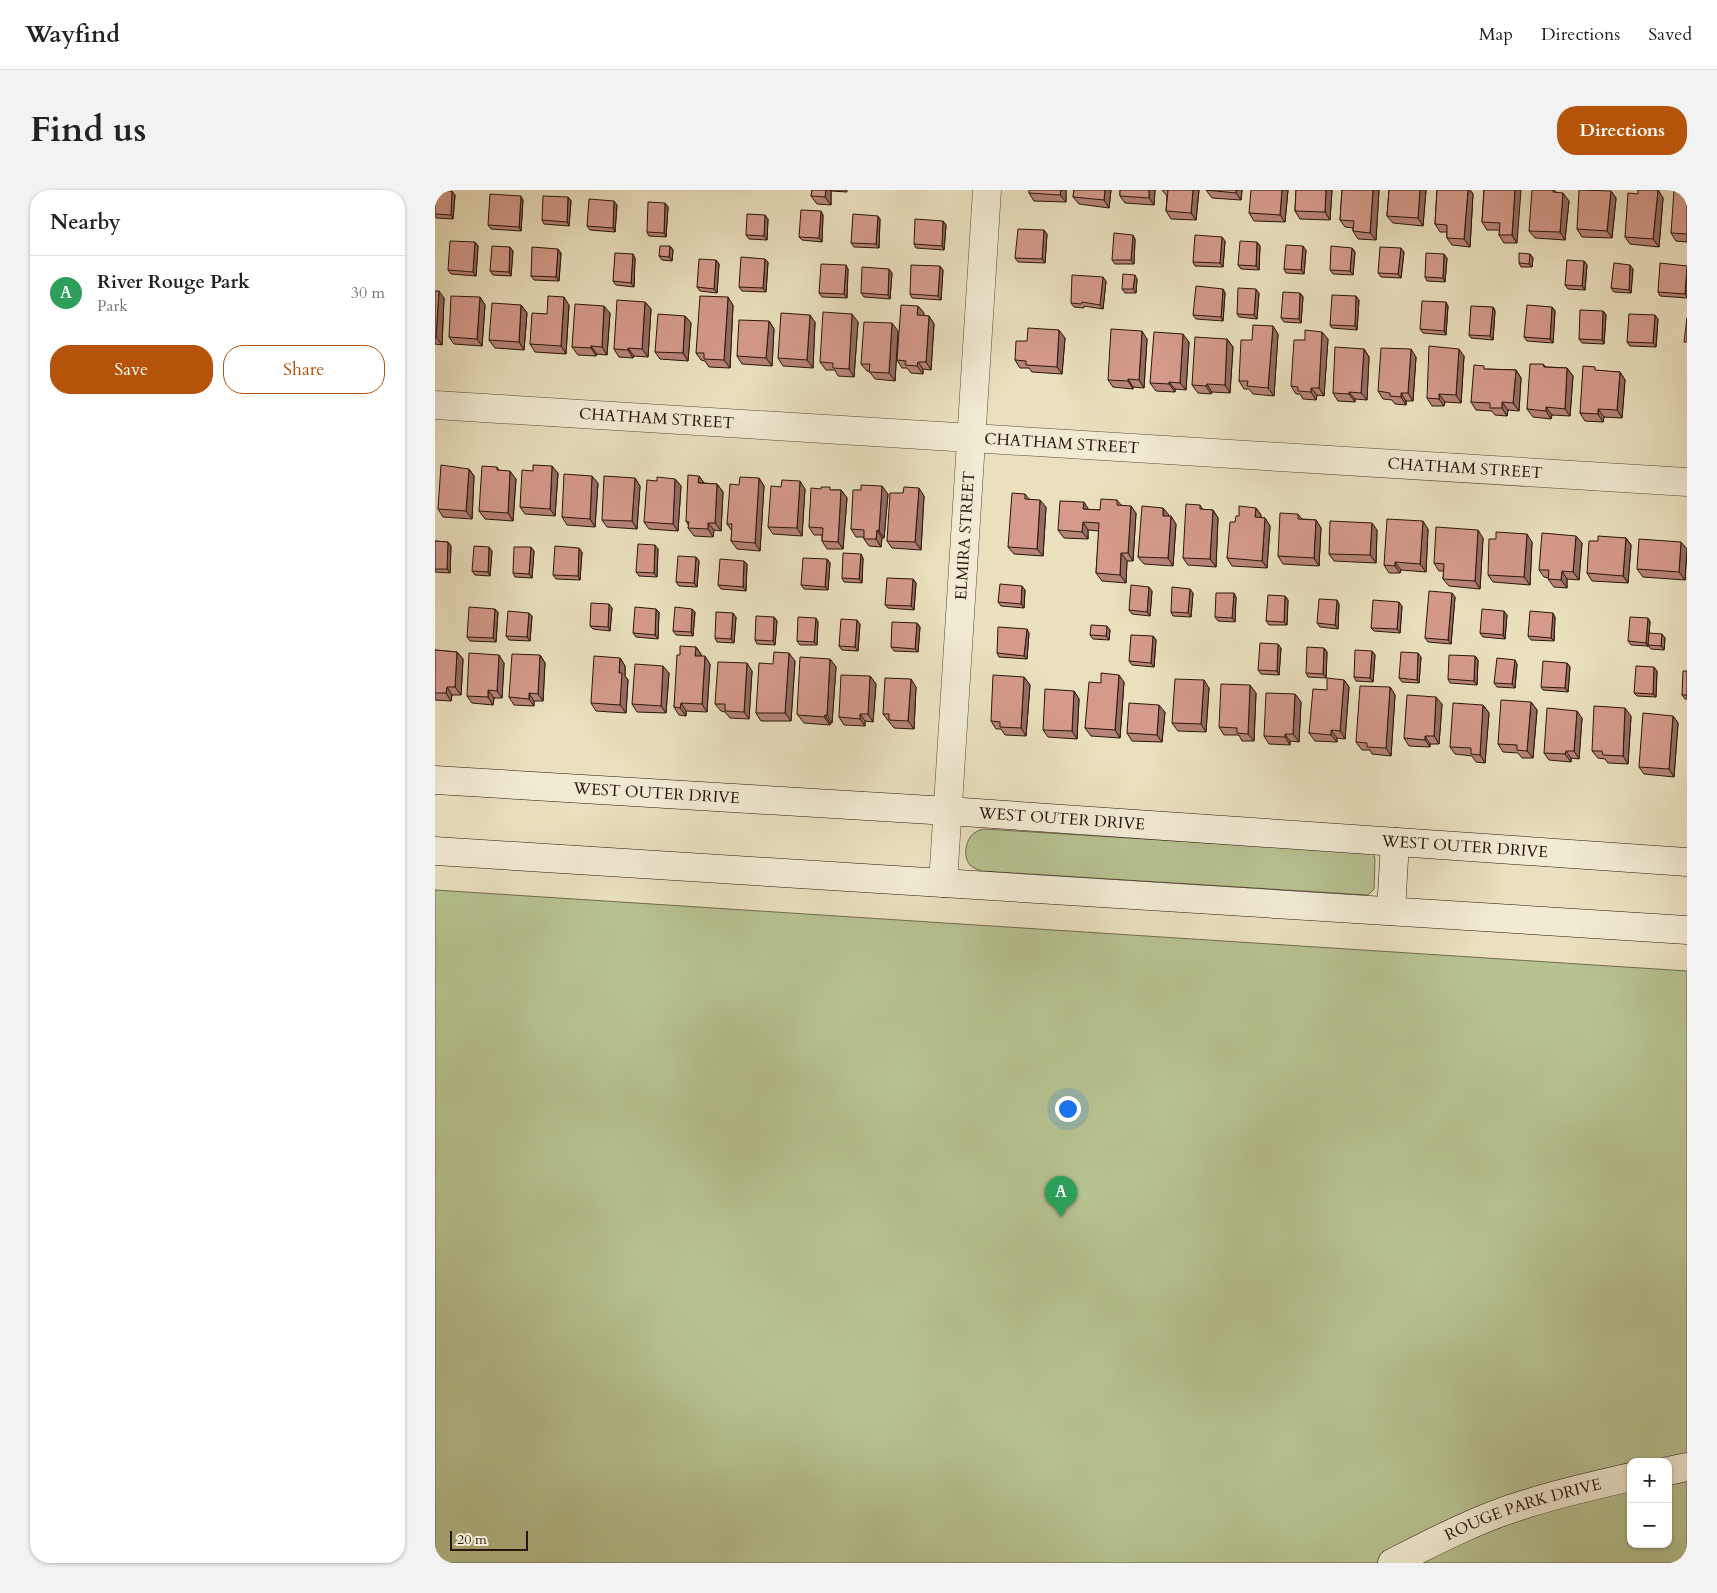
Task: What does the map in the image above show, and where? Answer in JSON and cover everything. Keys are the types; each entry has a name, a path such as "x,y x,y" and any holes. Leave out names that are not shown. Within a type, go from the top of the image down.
{"main road":[{"name":"ELMIRA STREET","path":"943,883 987,190"},
{"name":"CHATHAM STREET","path":"435,405 1687,482"},
{"name":"WEST OUTER DRIVE","path":"435,780 948,811 1687,862"},
{"path":"1391,911 1395,842"},
{"path":"435,851 1687,930"},
{"path":"1672,1469 1687,1467"},
{"name":"ROUGE PARK DRIVE","path":"1392,1563 1449,1534 1525,1504 1583,1487 1627,1478"}],"green space":[{"path":"984,829 1369,853 1374,854 1375,859 1374,889 1368,895 981,871 970,865 966,857 966,847 973,834"},
{"path":"435,890 1687,971 1687,1563 435,1563"}],"building":[{"path":"435,190 452,191 451,215 435,214"},
{"path":"812,190 826,190 825,197 811,196"},
{"path":"1029,190 1061,190 1060,195 1029,193"},
{"path":"1074,190 1105,190 1104,200 1073,197"},
{"path":"1120,190 1149,190 1149,198 1120,196"},
{"path":"1168,190 1193,190 1191,213 1166,211"},
{"path":"1206,190 1236,190 1236,193"},
{"path":"1251,190 1282,190 1280,215 1249,213"},
{"path":"1296,190 1326,190 1325,212 1295,211"},
{"path":"1342,190 1373,190 1370,233 1353,231 1354,221 1340,220"},
{"path":"1389,190 1420,190 1418,218 1387,216"},
{"path":"1437,190 1468,190 1464,239 1447,238 1447,225 1435,224"},
{"path":"1484,190 1515,190 1512,235 1499,235 1500,223 1482,222"},
{"path":"1532,190 1553,190 1553,192 1563,193 1560,232 1529,231"},
{"path":"1579,190 1611,191 1607,231 1577,229"},
{"path":"1638,190 1658,190 1653,239 1625,237 1628,193 1638,194"},
{"path":"1674,190 1687,190 1687,234 1671,233"},
{"path":"490,194 521,196 519,227 488,225"},
{"path":"543,196 568,197 567,222 542,220"},
{"path":"589,199 614,201 613,228 587,226"},
{"path":"648,202 665,203 664,233 647,232"},
{"path":"801,210 821,211 819,238 799,237"},
{"path":"747,214 765,215 764,236 746,235"},
{"path":"853,214 878,216 876,244 851,243"},
{"path":"915,219 943,221 942,246 914,244"},
{"path":"1018,229 1044,230 1042,259 1015,258"},
{"path":"1114,233 1133,235 1131,260 1112,260"},
{"path":"1195,235 1222,237 1220,263 1193,262"},
{"path":"450,241 475,242 473,272 448,270"},
{"path":"1240,241 1257,242 1256,266 1238,265"},
{"path":"1286,245 1303,246 1301,270 1284,269"},
{"path":"492,246 510,247 509,272 490,271"},
{"path":"660,246 670,246 669,257 659,256"},
{"path":"1331,246 1352,248 1350,271 1330,270"},
{"path":"532,247 558,249 556,277 531,276"},
{"path":"1380,247 1401,248 1398,274 1378,273"},
{"path":"615,253 633,254 631,283 613,281"},
{"path":"1426,253 1444,254 1443,278 1425,277"},
{"path":"1519,253 1530,254 1529,264 1519,263"},
{"path":"741,257 765,259 763,288 739,287"},
{"path":"699,259 716,260 714,289 697,287"},
{"path":"1567,260 1584,261 1582,286 1565,285"},
{"path":"1614,263 1630,265 1629,290 1611,288"},
{"path":"1660,263 1687,266 1685,294 1658,292"},
{"path":"821,264 846,265 844,294 819,293"},
{"path":"911,265 940,266 938,296 910,294"},
{"path":"862,267 889,269 888,295 861,293"},
{"path":"1123,274 1135,275 1133,289 1122,289"},
{"path":"1072,275 1103,277 1100,305 1082,302 1081,304 1071,303"},
{"path":"1196,286 1223,289 1221,317 1193,315"},
{"path":"1238,288 1256,289 1254,315 1237,314"},
{"path":"435,291 439,291 436,337 435,337"},
{"path":"1283,292 1300,293 1299,319 1281,318"},
{"path":"1332,295 1356,296 1355,326 1330,325"},
{"path":"451,296 480,297 477,339 449,337"},
{"path":"548,296 564,297 561,346 530,344 532,313 547,314"},
{"path":"700,296 728,297 724,360 704,359 704,353 696,353"},
{"path":"617,300 645,302 642,349 614,349"},
{"path":"1422,301 1446,302 1444,331 1420,329"},
{"path":"492,303 521,305 519,342 489,340"},
{"path":"575,304 604,306 602,347 572,347"},
{"path":"901,305 918,306 917,315 929,316 926,362 918,362 917,366 905,365 906,361 897,360"},
{"path":"1527,305 1552,307 1550,339 1524,337"},
{"path":"1471,306 1493,307 1490,336 1469,335"},
{"path":"1580,310 1603,311 1602,340 1579,339"},
{"path":"823,312 852,314 849,369 833,368 833,363 820,362"},
{"path":"781,313 810,315 807,360 778,358"},
{"path":"658,314 685,316 683,353 655,352"},
{"path":"1629,314 1655,315 1653,343 1627,342"},
{"path":"1687,318 1687,342 1684,342"},
{"path":"739,320 769,321 766,358 737,356"},
{"path":"864,322 892,323 889,373 869,372 870,364 861,364"},
{"path":"1253,325 1273,326 1268,388 1247,386 1248,381 1239,381 1241,340 1252,340"},
{"path":"1028,328 1059,330 1057,367 1026,365 1026,361 1015,360 1016,341 1027,341"},
{"path":"1111,329 1142,331 1139,380 1108,380"},
{"path":"1305,330 1322,332 1319,388 1311,388 1311,392 1298,391 1298,387 1291,386 1294,340 1305,340"},
{"path":"1154,332 1183,334 1180,383 1150,383"},
{"path":"1195,337 1227,339 1225,385 1192,385"},
{"path":"1429,346 1459,349 1456,395 1439,394 1439,399 1427,398"},
{"path":"1335,347 1364,349 1361,393 1333,393"},
{"path":"1381,348 1411,349 1408,393 1401,393 1401,397 1390,396 1390,393 1378,391"},
{"path":"1530,364 1567,368 1565,409 1546,407 1546,411 1527,409"},
{"path":"1474,365 1484,366 1484,369 1516,370 1513,403 1502,402 1502,408 1490,408 1490,403 1471,402"},
{"path":"1583,366 1595,367 1595,370 1620,372 1617,410 1598,409 1598,414 1580,413"},
{"path":"441,465 469,469 466,511 438,509"},
{"path":"533,465 552,466 550,509 520,507 522,470 533,471"},
{"path":"482,466 497,467 497,470 510,471 508,513 479,511"},
{"path":"564,474 592,476 590,519 562,517"},
{"path":"688,475 699,476 698,483 717,484 715,523 708,523 708,529 688,528 689,522 686,521"},
{"path":"604,476 635,478 632,521 602,520"},
{"path":"657,477 675,479 673,524 644,522 647,480 657,481"},
{"path":"740,477 759,478 755,543 731,541 732,524 727,524 730,484 739,485"},
{"path":"782,480 800,481 797,528 768,527 771,486 781,487"},
{"path":"861,485 882,486 879,531 877,530 876,539 864,539 864,530 851,529 853,490 861,490"},
{"path":"821,487 830,487 830,490 841,490 838,542 822,541 823,528 809,527 811,488 821,489"},
{"path":"904,487 919,488 915,542 887,541 890,493 903,493"},
{"path":"1012,493 1025,494 1025,499 1040,500 1037,549 1008,547"},
{"path":"1101,499 1117,500 1117,505 1131,506 1128,553 1121,553 1120,575 1096,573 1099,523 1083,522 1082,532 1058,530 1060,501 1084,502 1083,509 1100,510"},
{"path":"1186,504 1200,505 1200,509 1213,510 1210,559 1183,558"},
{"path":"1142,506 1163,508 1163,516 1171,516 1168,558 1138,557"},
{"path":"1239,506 1256,508 1255,517 1265,518 1262,561 1227,558 1230,522 1235,522 1236,516 1239,516"},
{"path":"1280,513 1298,514 1298,519 1316,520 1314,558 1278,556"},
{"path":"1387,519 1423,521 1420,564 1395,562 1395,566 1384,565"},
{"path":"1330,521 1372,523 1370,555 1329,554"},
{"path":"1436,527 1478,530 1475,581 1443,579 1444,564 1434,563"},
{"path":"1496,532 1527,534 1524,577 1488,575 1489,539 1496,539"},
{"path":"1542,533 1576,536 1573,572 1562,571 1561,580 1548,579 1549,570 1539,570"},
{"path":"1598,536 1626,538 1623,576 1587,573 1589,541 1598,541"},
{"path":"1639,539 1681,542 1679,572 1637,569"},
{"path":"435,541 448,542 447,569 435,569"},
{"path":"638,544 655,545 654,573 636,572"},
{"path":"474,546 489,547 488,572 472,571"},
{"path":"555,546 579,548 578,576 553,575"},
{"path":"514,547 531,547 529,574 513,573"},
{"path":"843,553 861,554 859,579 842,578"},
{"path":"678,556 696,557 694,583 676,582"},
{"path":"803,558 827,559 825,587 801,585"},
{"path":"720,559 744,561 743,587 718,585"},
{"path":"887,578 913,579 911,606 885,605"},
{"path":"1000,584 1022,586 1021,604 998,602"},
{"path":"1131,585 1149,587 1147,612 1129,610"},
{"path":"1172,587 1190,589 1188,613 1171,612"},
{"path":"1429,591 1452,593 1448,640 1425,638"},
{"path":"1216,593 1234,593 1232,618 1215,617"},
{"path":"1268,595 1285,596 1284,622 1266,621"},
{"path":"1319,599 1337,600 1335,625 1317,623"},
{"path":"1373,600 1399,602 1397,629 1371,628"},
{"path":"591,603 609,604 608,627 590,626"},
{"path":"469,607 495,609 493,638 467,637"},
{"path":"635,607 656,609 655,635 633,633"},
{"path":"675,607 692,609 691,632 673,631"},
{"path":"1482,609 1504,611 1503,635 1480,633"},
{"path":"508,611 529,613 527,637 506,636"},
{"path":"1530,611 1553,613 1551,638 1528,636"},
{"path":"716,612 733,613 731,639 715,638"},
{"path":"756,616 774,617 773,641 755,640"},
{"path":"798,617 816,618 814,642 797,641"},
{"path":"1630,617 1648,618 1646,643 1628,641"},
{"path":"841,619 857,620 855,647 839,646"},
{"path":"892,622 917,623 915,649 891,647"},
{"path":"1091,625 1107,626 1106,636 1090,635"},
{"path":"998,627 1027,629 1024,656 997,653"},
{"path":"1649,633 1662,634 1661,646 1648,645"},
{"path":"1131,635 1153,636 1151,663 1129,661"},
{"path":"1260,643 1278,644 1277,671 1258,670"},
{"path":"680,646 696,647 695,656 705,656 702,704 681,703 680,708 674,707 677,655 680,655"},
{"path":"1307,647 1324,648 1323,674 1306,673"},
{"path":"435,650 457,652 455,687 447,687 446,693 435,693"},
{"path":"1355,650 1372,651 1370,678 1354,677"},
{"path":"774,652 789,653 785,713 756,713 759,663 773,664"},
{"path":"1401,652 1418,653 1417,680 1399,678"},
{"path":"469,653 499,655 497,691 488,690 488,697 467,696"},
{"path":"512,654 540,655 538,694 529,693 529,699 509,697"},
{"path":"1449,655 1475,656 1474,681 1448,679"},
{"path":"594,656 620,658 619,673 622,673 620,705 591,703"},
{"path":"800,657 830,659 827,715 824,717 797,714"},
{"path":"1497,658 1515,660 1512,684 1494,683"},
{"path":"1543,661 1567,663 1565,688 1541,687"},
{"path":"718,662 747,663 744,712 725,711 725,704 715,704"},
{"path":"635,664 663,666 661,706 632,704"},
{"path":"1636,666 1654,667 1653,694 1634,693"},
{"path":"1683,671 1687,671 1687,695 1682,695"},
{"path":"1101,673 1119,675 1115,730 1085,728 1089,682 1101,683"},
{"path":"841,675 870,676 868,714 860,714 860,719 839,717"},
{"path":"993,675 1024,677 1021,728 1000,727 1000,722 991,721"},
{"path":"885,678 911,679 908,721 889,720 889,714 883,714"},
{"path":"1327,678 1344,680 1340,731 1331,730 1331,735 1309,733 1313,689 1327,690"},
{"path":"1175,679 1204,680 1201,724 1172,723"},
{"path":"1221,684 1250,685 1248,734 1237,733 1237,728 1219,727"},
{"path":"1360,686 1390,687 1386,748 1367,747 1367,743 1356,742"},
{"path":"1045,689 1074,691 1072,731 1043,730"},
{"path":"1266,693 1295,694 1293,734 1285,734 1285,737 1264,736"},
{"path":"1407,695 1436,697 1434,736 1425,736 1425,740 1404,738"},
{"path":"1501,700 1531,702 1527,751 1517,750 1517,745 1498,744"},
{"path":"1129,703 1159,705 1157,735 1127,733"},
{"path":"1453,703 1483,705 1480,755 1471,754 1471,748 1450,747"},
{"path":"1594,706 1625,708 1623,756 1603,755 1602,751 1592,751"},
{"path":"1547,708 1577,711 1574,751 1566,751 1565,754 1544,753"},
{"path":"1643,713 1673,716 1669,769 1639,767"}],"place":[{"name":"River Rouge Park","path":"1061,1217"}]}
